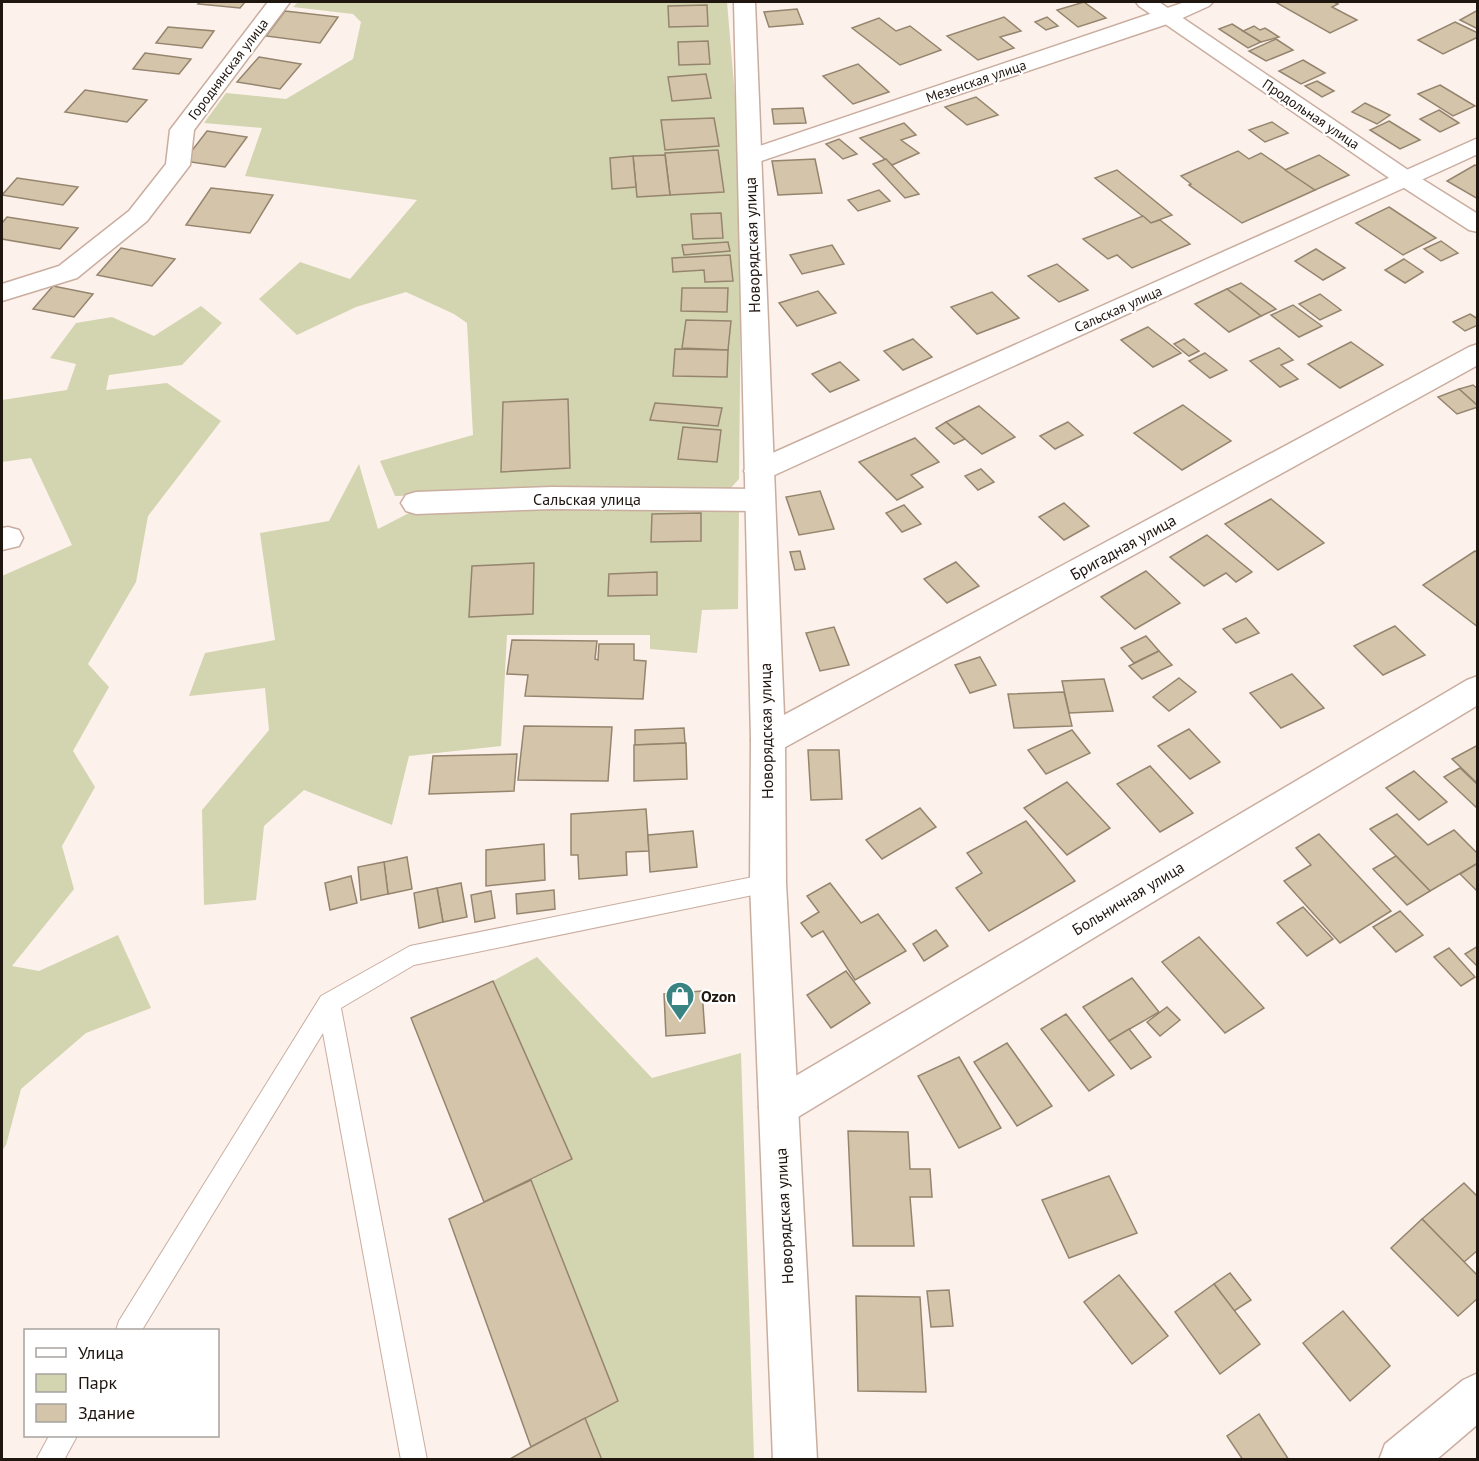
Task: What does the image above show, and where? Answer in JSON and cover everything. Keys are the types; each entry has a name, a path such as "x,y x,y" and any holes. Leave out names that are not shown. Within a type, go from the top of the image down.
{"street":[{"name":"Городнянская улица","path":"2,292 68,272 138,216 178,165 182,130 279,2"},
{"name":"Новорядская улица","path":"744,2 768,740 768,884 795,1460"},
{"name":"Продольная улица","path":"1146,2 1406,179 1478,225"},
{"name":"Мезенская улица","path":"750,158 1168,16 1202,2"},
{"name":"Сальская улица","path":"416,503 552,498 759,485 1478,145"},
{"name":"Бригадная улица","path":"768,740 1478,353"},
{"name":"Больничная улица","path":"779,1107 1478,689"},
{"path":"1401,1460 1478,1395"}],"lane":[{"path":"129,1329 329,1003 410,956 768,884"},
{"path":"329,1003 414,1460"},
{"path":"49,1460 63,1437"}],"green space":[{"path":"298,2 727,2 742,179 739,479 728,491 395,496 380,461 473,435 467,323 454,314 406,292 356,307 297,335 259,299 300,262 350,279 417,200 245,176 262,128 204,123 226,93 286,99 353,59 361,22 353,14 293,7"},
{"path":"201,306 222,323 182,365 109,375 106,390 167,383 221,421 148,516 136,582 88,664 109,687 73,751 95,787 62,846 74,889 12,966 39,971 118,935 151,1008 86,1033 21,1089 6,1145 2,1151 2,576 72,545 31,458 2,462 2,400 67,390 76,364 50,358 76,323 112,317 154,336"},
{"path":"359,464 378,529 411,512 739,507 738,609 702,610 697,653 650,649 650,635 507,635 501,746 409,756 392,825 304,790 264,826 256,900 204,905 202,810 269,730 265,688 189,696 205,653 275,640 260,533 329,521"},
{"path":"537,957 652,1078 741,1053 754,1459 602,1459 585,1418 618,1401 531,1180 572,1159 493,981"}],"building":[{"path":"200,2 245,2 240,8 198,4"},
{"path":"1084,2 1106,18 1078,27 1057,10"},
{"path":"1334,2 1338,4 1332,7 1357,20 1330,33 1277,3"},
{"path":"707,5 708,26 669,27 668,6"},
{"path":"797,9 803,24 769,27 764,12"},
{"path":"1478,10 1478,29 1460,20"},
{"path":"285,11 338,17 320,43 266,36"},
{"path":"1004,17 1021,31 1000,37 1014,48 978,60 947,36"},
{"path":"1047,17 1058,26 1046,30 1035,22"},
{"path":"879,18 896,31 910,26 941,50 900,65 852,28"},
{"path":"1455,22 1478,33 1478,37 1443,54 1418,40"},
{"path":"1232,24 1261,42 1248,48 1219,29"},
{"path":"1254,26 1260,30 1265,28 1279,37 1261,42 1243,31"},
{"path":"168,27 214,31 202,48 156,43"},
{"path":"1276,39 1293,50 1266,61 1249,51"},
{"path":"708,41 710,64 679,65 678,42"},
{"path":"145,53 191,59 179,74 133,69"},
{"path":"259,57 301,64 280,89 237,82"},
{"path":"1303,60 1325,73 1301,84 1279,71"},
{"path":"858,64 889,92 853,104 823,76"},
{"path":"706,74 711,98 672,101 668,77"},
{"path":"1317,81 1334,91 1322,97 1305,86"},
{"path":"1440,85 1475,106 1453,116 1418,94"},
{"path":"85,90 147,100 127,122 65,112"},
{"path":"976,97 998,115 967,125 945,107"},
{"path":"1365,103 1390,115 1377,124 1352,112"},
{"path":"803,108 806,123 774,124 772,109"},
{"path":"1439,110 1459,123 1440,132 1420,119"},
{"path":"714,118 719,146 665,150 661,120"},
{"path":"1389,121 1420,140 1400,149 1370,130"},
{"path":"1272,122 1288,133 1265,142 1249,130"},
{"path":"904,123 916,135 901,140 919,153 892,165 860,138"},
{"path":"207,131 247,137 225,167 184,161"},
{"path":"839,139 857,154 843,159 826,144"},
{"path":"718,150 724,192 670,195 665,153"},
{"path":"1238,151 1249,159 1261,153 1315,190 1242,223 1189,185 1191,184 1181,176"},
{"path":"665,155 670,195 637,197 633,156"},
{"path":"1319,155 1349,175 1315,190 1285,170"},
{"path":"633,156 636,187 612,189 610,158"},
{"path":"815,159 822,193 778,195 772,161"},
{"path":"886,159 919,194 905,198 873,164"},
{"path":"1475,165 1478,167 1478,199 1447,181"},
{"path":"1117,170 1172,215 1151,223 1095,178"},
{"path":"17,178 78,187 63,205 2,195"},
{"path":"211,188 273,195 250,233 186,225"},
{"path":"879,190 890,201 858,211 848,200"},
{"path":"1389,207 1436,238 1403,255 1356,223"},
{"path":"721,213 723,238 693,239 691,214"},
{"path":"1143,216 1151,223 1160,220 1190,244 1132,268 1117,255 1108,259 1083,239"},
{"path":"7,217 78,228 60,249 2,239 2,223"},
{"path":"1441,241 1458,253 1441,261 1424,249"},
{"path":"728,242 730,251 684,255 682,245"},
{"path":"832,245 844,264 802,274 790,255"},
{"path":"121,248 175,259 152,286 97,275"},
{"path":"1316,249 1345,268 1323,280 1295,261"},
{"path":"730,255 733,281 705,282 704,270 673,272 672,258"},
{"path":"1404,259 1423,272 1405,283 1385,270"},
{"path":"1057,264 1088,290 1059,302 1028,276"},
{"path":"1241,283 1276,309 1261,316 1227,289"},
{"path":"53,286 93,294 74,317 33,309"},
{"path":"682,288 728,288 727,312 681,311"},
{"path":"1227,289 1261,316 1229,332 1195,304"},
{"path":"818,291 836,313 797,326 779,303"},
{"path":"992,292 1019,318 977,334 951,307"},
{"path":"1320,294 1341,310 1320,320 1299,304"},
{"path":"1293,305 1322,326 1299,337 1271,315"},
{"path":"1470,314 1478,319 1478,325 1465,331 1453,322"},
{"path":"686,320 731,321 728,350 682,348"},
{"path":"1148,327 1181,353 1153,367 1121,340"},
{"path":"913,339 932,357 903,370 884,351"},
{"path":"1184,339 1199,351 1189,356 1174,344"},
{"path":"1351,342 1383,365 1340,388 1308,364"},
{"path":"1279,348 1293,360 1281,365 1298,379 1280,387 1250,361"},
{"path":"675,349 728,350 727,377 673,376"},
{"path":"1205,353 1227,370 1210,378 1189,361"},
{"path":"840,362 859,380 830,392 812,374"},
{"path":"1473,385 1478,389 1478,406 1459,389"},
{"path":"1459,389 1478,407 1457,414 1438,397"},
{"path":"568,399 570,468 501,472 503,402"},
{"path":"655,403 722,408 718,426 650,420"},
{"path":"1183,405 1231,441 1182,470 1134,433"},
{"path":"979,406 1015,437 982,454 946,422"},
{"path":"946,422 965,439 954,444 936,428"},
{"path":"1068,422 1083,435 1055,449 1040,436"},
{"path":"683,427 721,430 717,462 678,459"},
{"path":"915,438 939,462 911,475 923,487 897,500 859,462"},
{"path":"981,469 994,482 978,490 965,476"},
{"path":"820,491 834,529 799,535 786,497"},
{"path":"1271,499 1324,543 1278,570 1225,524"},
{"path":"1064,503 1089,526 1064,540 1039,517"},
{"path":"904,505 921,524 902,532 886,513"},
{"path":"701,513 701,541 651,542 652,514"},
{"path":"1207,535 1252,572 1236,582 1226,573 1204,586 1170,557"},
{"path":"800,551 805,569 795,570 790,552"},
{"path":"1475,551 1478,553 1478,627 1423,585"},
{"path":"956,562 979,586 947,603 924,579"},
{"path":"534,563 533,614 469,617 472,566"},
{"path":"1146,571 1180,603 1135,629 1101,597"},
{"path":"657,572 657,595 608,596 609,574"},
{"path":"1246,618 1259,633 1236,643 1223,629"},
{"path":"1395,626 1425,655 1383,675 1354,646"},
{"path":"834,627 849,665 820,671 806,633"},
{"path":"1146,636 1159,651 1134,663 1121,648"},
{"path":"512,640 597,641 595,659 598,660 599,644 634,644 634,660 646,661 643,699 525,696 528,675 507,674"},
{"path":"1159,651 1172,665 1142,679 1129,666"},
{"path":"980,657 996,685 970,693 955,665"},
{"path":"1292,674 1324,708 1281,728 1250,693"},
{"path":"1179,678 1196,692 1169,711 1153,697"},
{"path":"1104,679 1113,711 1069,713 1062,681"},
{"path":"1064,692 1072,726 1014,728 1008,694"},
{"path":"524,726 612,727 608,781 518,780"},
{"path":"684,728 685,743 635,745 635,730"},
{"path":"1189,729 1220,762 1190,779 1158,746"},
{"path":"1072,730 1090,753 1046,774 1028,750"},
{"path":"686,743 687,779 634,781 634,745"},
{"path":"1478,745 1478,784 1452,759"},
{"path":"808,750 839,750 842,799 811,800"},
{"path":"517,754 514,791 429,794 433,756"},
{"path":"1150,766 1193,813 1160,832 1117,784"},
{"path":"1460,768 1478,785 1478,809 1444,777"},
{"path":"1414,771 1447,802 1419,820 1386,788"},
{"path":"1067,782 1110,828 1067,855 1024,808"},
{"path":"920,808 936,827 882,859 866,840"},
{"path":"646,809 649,851 626,852 627,875 579,879 578,855 571,855 571,814"},
{"path":"1397,814 1428,845 1454,830 1478,854 1478,863 1430,891 1370,829"},
{"path":"1026,821 1075,881 989,931 956,888 982,873 967,853"},
{"path":"693,831 697,867 650,872 648,835"},
{"path":"1319,834 1391,911 1340,943 1284,881 1311,865 1296,848"},
{"path":"544,844 545,880 486,886 486,850"},
{"path":"1396,856 1430,891 1407,905 1373,869"},
{"path":"407,857 412,889 388,894 384,862"},
{"path":"384,862 388,894 361,900 358,867"},
{"path":"1478,863 1478,892 1460,874"},
{"path":"351,876 357,903 330,910 325,883"},
{"path":"461,883 467,917 443,922 437,888"},
{"path":"830,883 861,923 878,914 906,951 855,980 823,931 812,937 801,923 819,912 807,896"},
{"path":"437,888 443,922 419,928 414,893"},
{"path":"554,890 555,909 517,914 516,894"},
{"path":"491,891 495,918 475,922 471,895"},
{"path":"1303,907 1333,939 1307,956 1277,923"},
{"path":"1400,911 1423,935 1396,952 1373,927"},
{"path":"936,930 948,946 924,961 913,944"},
{"path":"1199,937 1264,1008 1225,1033 1162,962"},
{"path":"1478,946 1478,967 1465,954"},
{"path":"1449,948 1475,977 1461,986 1434,957"},
{"path":"846,971 870,1003 831,1028 807,995"},
{"path":"1132,978 1159,1012 1109,1041 1083,1007"},
{"path":"493,981 572,1159 484,1202 411,1018"},
{"path":"702,991 705,1033 666,1036 664,994"},
{"path":"1167,1007 1180,1020 1160,1036 1147,1022"},
{"path":"1066,1014 1114,1075 1089,1091 1041,1029"},
{"path":"1129,1029 1151,1057 1131,1069 1109,1041"},
{"path":"1007,1043 1052,1106 1017,1126 974,1062"},
{"path":"959,1057 1001,1128 959,1148 918,1076"},
{"path":"848,1131 908,1132 910,1169 930,1169 932,1197 910,1197 914,1246 853,1246"},
{"path":"1109,1176 1137,1233 1069,1258 1042,1200"},
{"path":"531,1180 618,1401 531,1447 449,1219"},
{"path":"1464,1183 1478,1197 1478,1250 1464,1262 1422,1219"},
{"path":"1422,1219 1478,1276 1478,1298 1458,1316 1391,1248"},
{"path":"1230,1273 1251,1300 1234,1311 1214,1284"},
{"path":"1119,1275 1168,1336 1132,1364 1084,1302"},
{"path":"1214,1284 1260,1344 1220,1374 1175,1312"},
{"path":"949,1290 953,1326 931,1327 927,1291"},
{"path":"856,1296 920,1297 926,1392 858,1391"},
{"path":"1343,1311 1390,1366 1350,1401 1303,1343"},
{"path":"1259,1414 1289,1460 1243,1460 1227,1436"},
{"path":"585,1418 602,1460 508,1460 531,1447"}],"place":[{"name":"Ozon","path":"680,1022"}]}
